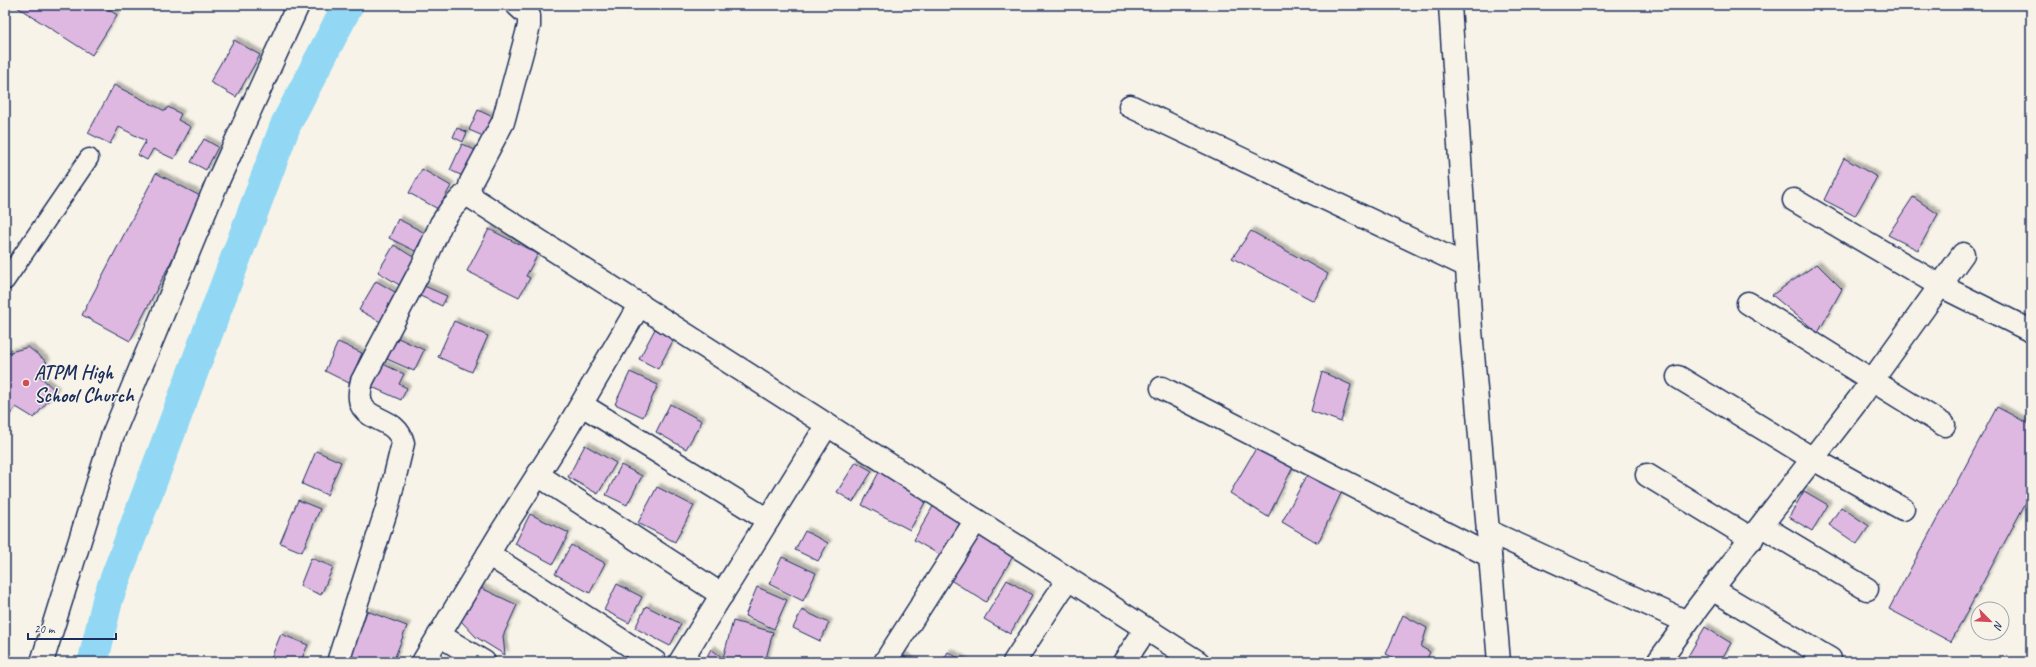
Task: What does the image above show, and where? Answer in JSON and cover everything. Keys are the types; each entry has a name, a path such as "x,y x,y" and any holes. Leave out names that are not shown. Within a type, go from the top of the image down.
{"street":[{"path":"42,662 112,437 217,183 298,5"},
{"path":"338,662 388,505 403,443 401,434 396,429 367,412 360,404 358,394 362,381 424,263 441,224 451,209 468,190 503,122 529,26 529,16 518,5"},
{"path":"1450,5 1467,266 1499,662"},
{"path":"1130,106 1467,266"},
{"path":"468,190 474,200 640,304 1198,662"},
{"path":"1794,200 1939,286 2031,331"},
{"path":"1658,662 1712,589 1813,459 1963,254"},
{"path":"1748,303 1944,425"},
{"path":"423,662 488,554 582,405 640,304"},
{"path":"1678,377 1813,459 1903,509"},
{"path":"1162,388 1490,556"},
{"path":"582,405 768,520"},
{"path":"680,662 827,425"},
{"path":"538,474 722,595"},
{"path":"1647,475 1867,589"},
{"path":"885,662 976,520"},
{"path":"1488,531 1687,622"},
{"path":"488,554 655,662"},
{"path":"1014,662 1068,579"},
{"path":"1712,589 1830,659"},
{"path":"1124,662 1146,628"},
{"path":"439,635 484,662"}],"lane":[{"path":"5,281 89,158"}],"building":[{"path":"14,5 102,5 117,15 92,55"},
{"path":"234,40 260,55 236,97 210,82"},
{"path":"114,85 165,111 168,107 181,114 178,120 191,127 174,159 153,149 147,160 138,155 146,141 119,127 110,144 88,133"},
{"path":"478,110 499,120 490,139 469,130"},
{"path":"457,128 467,132 463,142 453,137"},
{"path":"204,139 218,147 206,170 191,162"},
{"path":"462,144 481,153 469,179 450,170"},
{"path":"1844,158 1877,177 1855,216 1824,200"},
{"path":"422,169 451,186 438,209 409,193"},
{"path":"156,173 204,198 130,341 82,315"},
{"path":"1913,197 1938,214 1918,250 1888,235"},
{"path":"398,219 425,233 415,251 389,238"},
{"path":"489,229 538,254 526,276 530,278 519,297 467,271"},
{"path":"1251,231 1328,274 1314,301 1232,258"},
{"path":"394,245 421,262 406,289 378,272"},
{"path":"1817,264 1842,289 1818,333 1772,295"},
{"path":"376,281 400,295 384,324 359,310"},
{"path":"422,285 447,296 442,306 418,295"},
{"path":"454,321 488,336 472,372 438,357"},
{"path":"655,329 674,339 658,369 639,359"},
{"path":"396,337 424,350 414,371 387,359"},
{"path":"338,342 362,353 349,383 325,371"},
{"name":"ATPM High School Church","path":"28,347 47,362 37,374 56,391 34,418 16,407 5,420 5,350 7,353"},
{"path":"383,364 404,374 399,384 407,388 401,400 372,387"},
{"path":"630,372 658,385 643,417 615,404"},
{"path":"1322,372 1351,385 1341,422 1311,411"},
{"path":"670,404 702,421 686,449 656,432"},
{"path":"1997,407 2031,425 2031,493 1973,601 1970,601 1970,607 1951,642 1889,609"},
{"path":"585,445 616,463 598,494 568,477"},
{"path":"1258,445 1295,463 1268,517 1230,493"},
{"path":"316,451 341,462 327,495 302,484"},
{"path":"856,462 872,471 853,502 837,492"},
{"path":"621,465 642,476 627,505 606,495"},
{"path":"1310,469 1343,489 1318,543 1282,522"},
{"path":"880,470 929,495 910,530 862,505"},
{"path":"657,487 694,506 675,542 638,523"},
{"path":"1804,491 1828,505 1812,531 1789,517"},
{"path":"298,500 320,509 302,552 280,543"},
{"path":"936,501 969,520 947,559 914,540"},
{"path":"1841,507 1869,526 1857,544 1829,525"},
{"path":"530,514 569,533 553,564 515,544"},
{"path":"977,530 1015,553 986,602 947,578"},
{"path":"805,531 828,543 818,561 795,550"},
{"path":"571,545 605,563 590,593 555,574"},
{"path":"782,557 816,573 803,601 769,584"},
{"path":"311,558 333,567 321,595 300,586"},
{"path":"1007,580 1032,595 1010,634 984,619"},
{"path":"617,584 642,597 629,623 604,610"},
{"path":"477,586 517,605 503,636 505,655 476,637 461,621"},
{"path":"757,587 787,600 774,629 745,616"},
{"path":"646,606 681,624 670,646 635,628"},
{"path":"802,610 829,623 820,641 793,628"},
{"path":"367,611 407,626 393,662 369,662 351,656"},
{"path":"1403,615 1427,628 1421,647 1430,652 1425,662 1403,662 1386,654"},
{"path":"733,621 773,632 765,662 738,662 723,658"},
{"path":"1705,627 1731,643 1720,662 1693,662 1687,658"},
{"path":"281,634 308,645 300,662 282,662 271,658"},
{"path":"711,649 723,658 733,662 704,662"},
{"path":"897,651 912,662 891,662"},
{"path":"948,652 965,662 942,662"}],"waterway":[{"path":"93,662 108,598 286,124 348,5"}],"place":[{"name":"ATPM High School Church","path":"26,383"}]}
